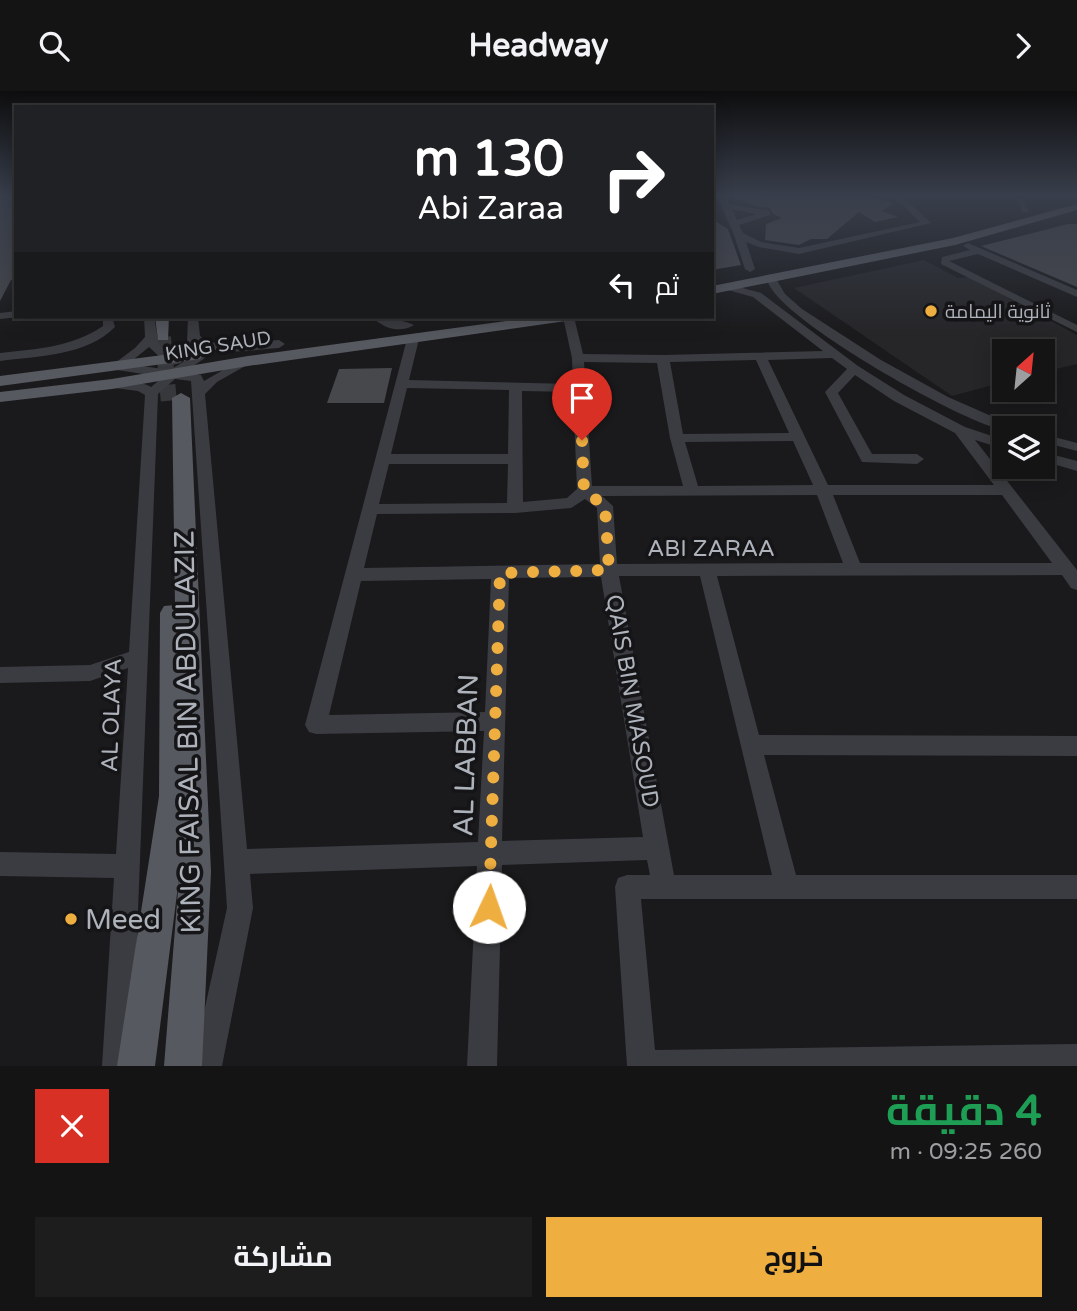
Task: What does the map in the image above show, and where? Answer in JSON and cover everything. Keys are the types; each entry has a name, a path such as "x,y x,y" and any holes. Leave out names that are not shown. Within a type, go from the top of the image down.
{"main road":[{"path":"714,288 730,275 890,242"},
{"path":"730,275 771,279 953,242"},
{"path":"162,319 162,337"},
{"path":"162,337 172,319"},
{"name":"KING SAUD","path":"0,381 184,375 411,332 460,319"},
{"name":"KING SAUD","path":"184,375 279,344 546,319"},
{"name":"KING FAISAL BIN ABDULAZIZ","path":"136,1066 174,796 184,375"},
{"name":"KING FAISAL BIN ABDULAZIZ","path":"183,1066 195,872 184,375"},
{"name":"KING SAUD","path":"0,397 118,377"}],"street":[{"path":"738,242 730,275 854,369 899,398 960,430 992,441"},
{"path":"753,242 799,251 842,242"},
{"path":"956,242 1077,294"},
{"path":"978,251 944,259 944,262 1077,329"},
{"path":"990,265 1003,262"},
{"path":"963,272 976,269"},
{"path":"984,283 1026,272"},
{"path":"771,279 775,291 809,319"},
{"path":"1008,295 1050,282"},
{"path":"1032,307 1077,294"},
{"path":"782,314 768,295 901,378 950,404 992,420"},
{"path":"1065,324 1077,318"},
{"path":"0,358 71,347 86,342 109,327 105,319"},
{"path":"150,319 162,337 160,354 184,375"},
{"path":"193,319 184,375 240,908 206,1066"},
{"path":"381,319 389,325 411,332 404,383 316,725 496,721"},
{"path":"568,319 578,358 584,491"},
{"path":"118,377 139,351 162,337"},
{"path":"578,358 663,359 835,354"},
{"path":"760,355 823,491 855,571"},
{"path":"663,359 677,438 692,492"},
{"path":"118,377 148,370 213,379 248,361"},
{"path":"854,369 831,392 867,459 917,460"},
{"path":"118,377 141,387 184,375"},
{"name":"AL OLAYA","path":"117,1066 126,866 133,795 137,657 184,375"},
{"path":"404,383 579,389"},
{"path":"515,508 516,387"},
{"path":"950,404 960,430 1072,576"},
{"path":"677,438 796,437"},
{"path":"1055,441 1077,447"},
{"path":"384,459 515,459"},
{"path":"1055,460 1077,466"},
{"path":"372,509 515,508 570,503 584,491 1007,490"},
{"name":"QAIS BIN MASOUD","path":"584,491 605,506 609,570 664,887"},
{"name":"ABI ZARAA","path":"354,575 609,570 855,571 1072,576"},
{"path":"706,571 753,745 787,887"},
{"name":"AL LABBAN","path":"482,1066 492,854 500,573"},
{"path":"0,675 90,673 137,657"},
{"path":"753,745 1077,746"},
{"path":"237,862 659,848"},
{"path":"0,864 126,866"},
{"path":"1077,887 627,887 641,1065 1077,1059"}],"shaded area":[{"name":"ثانوية اليمامة","path":"924,260 958,278 969,277 1077,335 1077,364 1055,369 1055,339 992,339 992,385 952,396 794,288"}],"building":[{"path":"0,242 14,242 14,280 11,280 0,301"},
{"path":"714,242 733,242 741,265 714,270"},
{"path":"775,242 806,242 799,245"},
{"path":"999,242 1077,242 1077,287 981,246"},
{"path":"392,368 384,403 327,403 339,369"}],"tunnel":[{"path":"163,337 169,403"}],"place":[{"name":"ثانوية اليمامة","path":"931,311"},
{"name":"Meed","path":"71,919"}],"route":[{"path":"489,907 500,573 609,570 605,506 584,491 582,440"}]}
